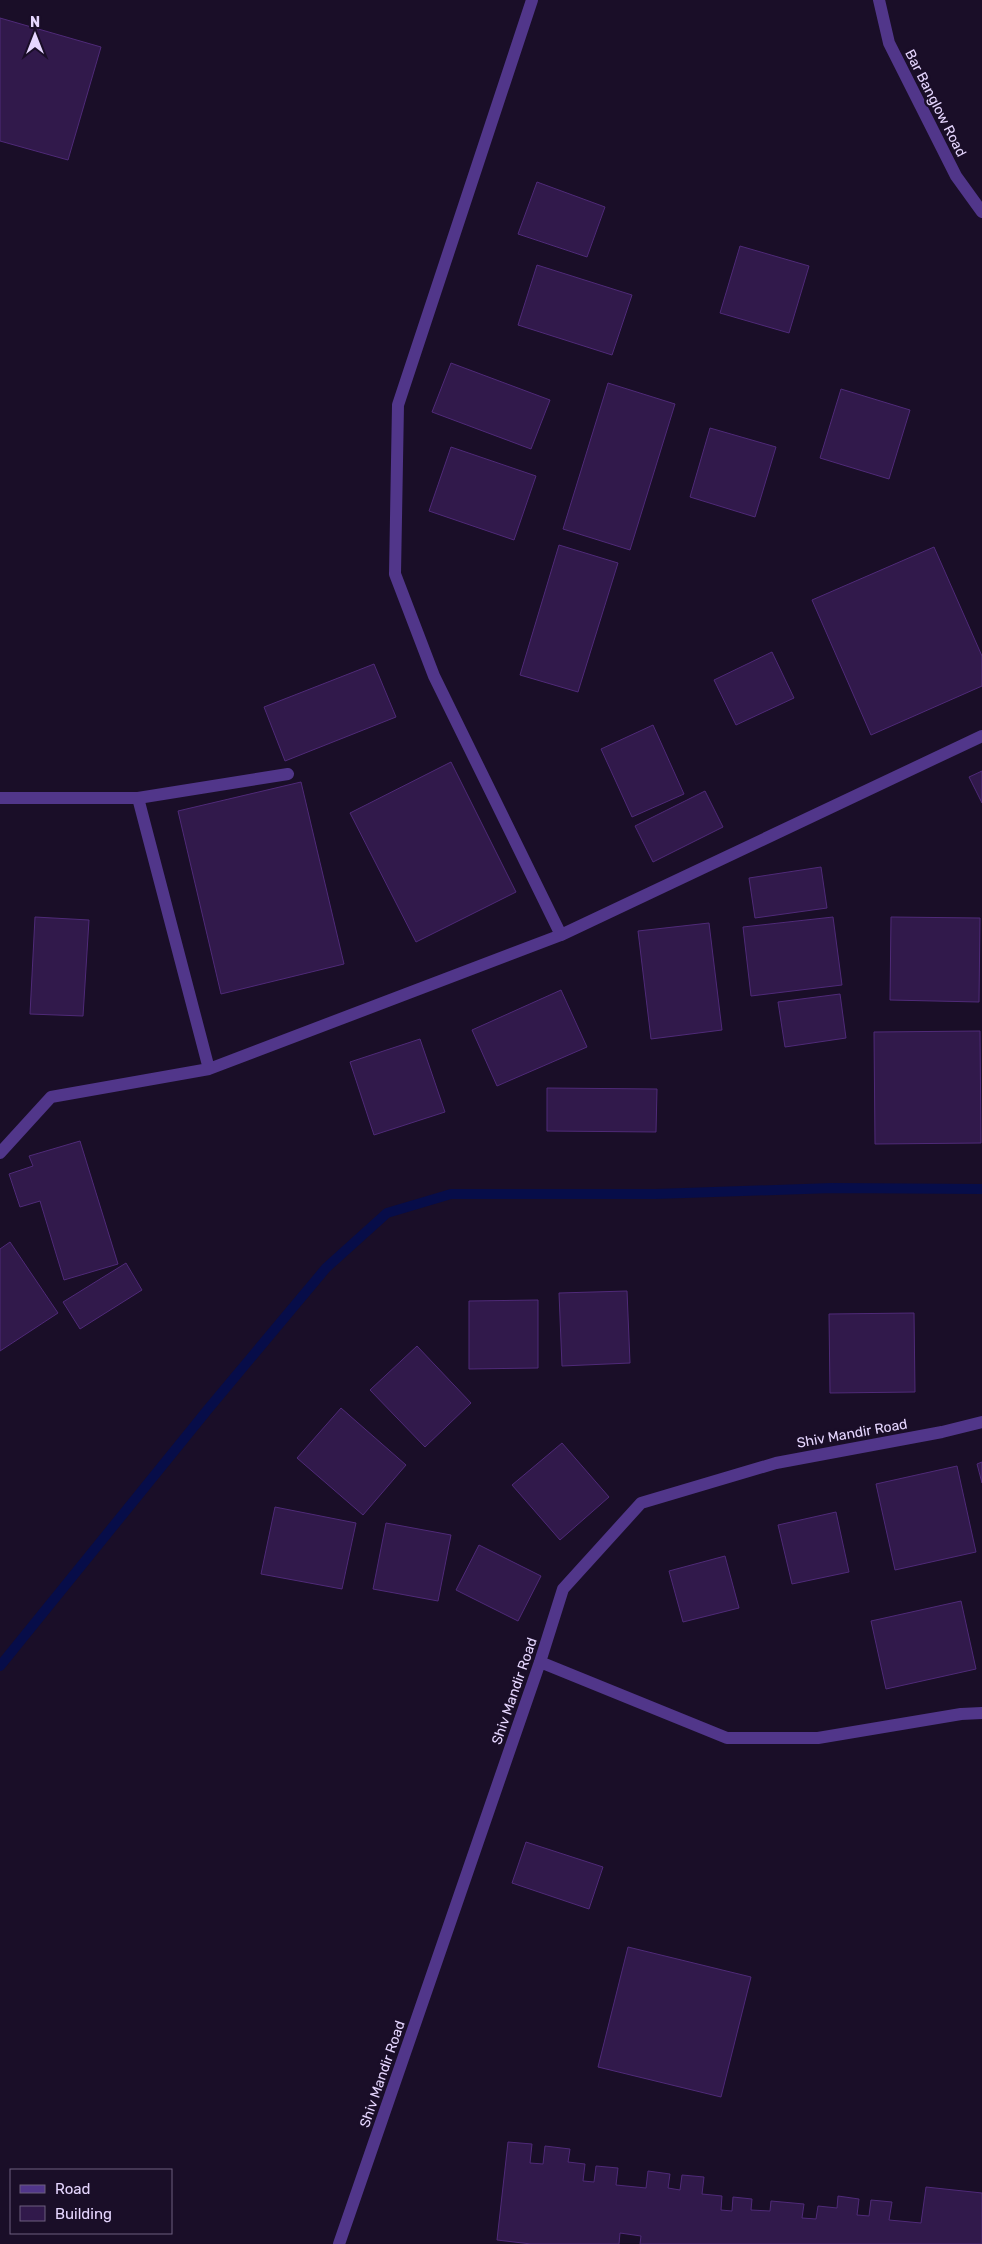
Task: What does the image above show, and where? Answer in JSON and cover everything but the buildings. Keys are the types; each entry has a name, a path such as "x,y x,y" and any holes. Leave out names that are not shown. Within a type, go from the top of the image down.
{"street":[{"path":"532,0 398,405 395,574 434,676 561,935"},
{"name":"Bar Banglow Road","path":"878,0 889,43 956,176 982,212"},
{"path":"0,1153 51,1097 209,1069 561,935 982,736"},
{"path":"0,798 138,798 288,774"},
{"path":"138,798 209,1069"},
{"name":"Shiv Mandir Road","path":"339,2244 540,1662 563,1589 642,1503 776,1463 942,1432 982,1422"},
{"path":"540,1662 727,1738 818,1738 960,1714 982,1713"}],"waterway":[{"path":"0,1666 209,1408 326,1268 387,1213 451,1194 656,1194 832,1188 982,1189"}]}
